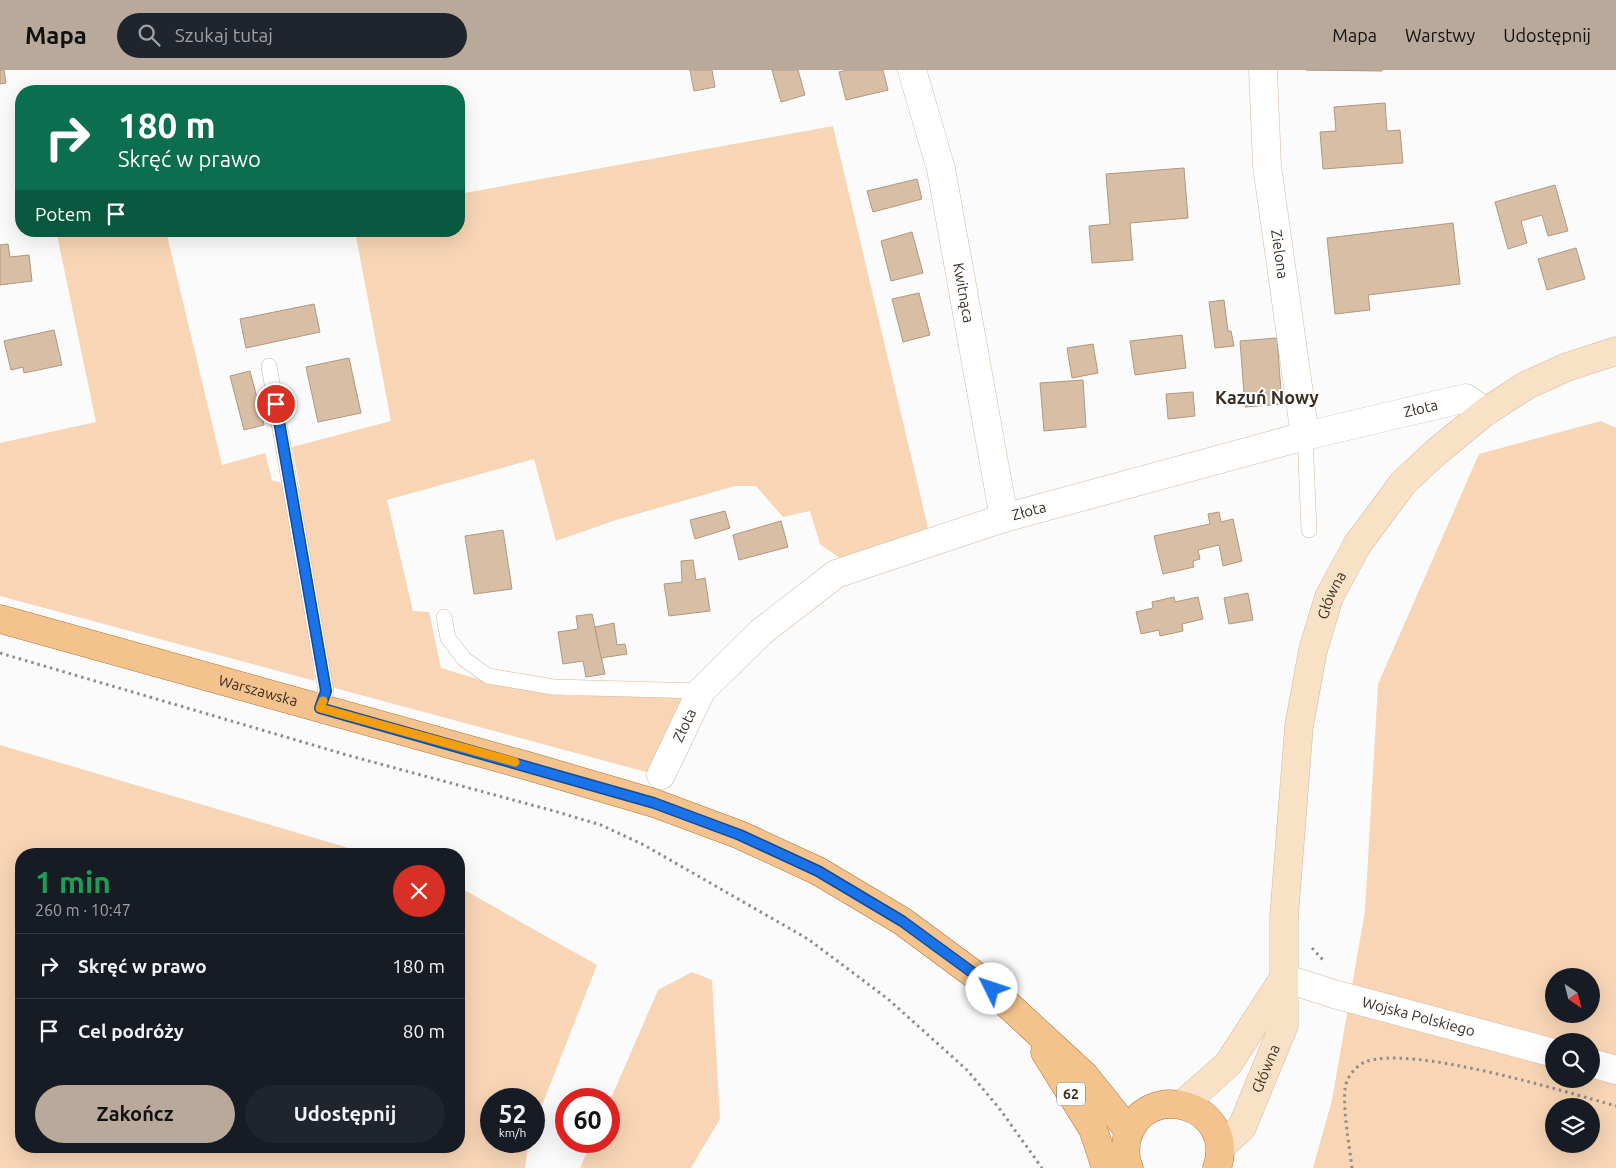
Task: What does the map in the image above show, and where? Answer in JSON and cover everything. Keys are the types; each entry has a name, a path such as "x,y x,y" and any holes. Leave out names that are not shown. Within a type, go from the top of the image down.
{"main road":[{"name":"Główna","path":"1219,1158 1242,1128 1284,1025 1284,917 1299,726 1312,650 1329,597 1357,545 1403,483 1435,453 1485,412 1527,385 1567,367 1616,351"},
{"name":"Warszawska","path":"0,619 654,803 740,835 818,871 902,921 980,978 1085,1076 1129,1131"},
{"name":"Główna","path":"1183,1104 1228,1064 1284,978"},
{"name":"62","path":"1027,1023 1092,1129 1106,1168"},
{"name":"Warszawska","path":"1085,1076 1152,1109"},
{"path":"1129,1168 1125,1147 1129,1131 1138,1118 1152,1109 1167,1104 1183,1104 1197,1110 1209,1120 1217,1132 1219,1158"}],"street":[{"name":"Kwitnąca","path":"912,70 940,169 1004,518"},
{"name":"Zielona","path":"1263,70 1267,166 1306,436"},
{"name":"Złota","path":"661,774 701,691 761,632 836,574 1004,518 1306,436 1466,398 1485,412"},
{"name":"Wojska Polskiego","path":"1284,978 1334,994 1545,1051"},
{"path":"1600,1066 1616,1070"}],"lane":[{"path":"269,366 326,691 320,708"},
{"path":"1306,436 1308,530"},
{"path":"444,618 448,638 464,659 488,676 553,687 701,691"}],"path":[{"path":"0,654 346,755 564,814 601,826 644,845 808,939 888,998 967,1070 999,1108 1042,1168"},
{"path":"1310,944 1314,951 1335,973 1334,994"},
{"path":"1352,1168 1345,1098 1346,1082 1355,1068 1366,1062 1389,1058 1431,1061 1519,1080 1616,1106"}],"shaded area":[{"path":"833,126 928,528 841,559 820,544 810,511 783,517 756,486 735,486 616,520 556,541 534,459 387,500 413,611 429,612 441,668 484,681 567,696 690,696 650,773 331,687 307,621 315,681 0,596 0,443 96,422 57,237 167,237 222,465 265,453 272,480 300,489 292,447 391,421 356,237 465,237 465,193"},
{"path":"1601,421 1616,428 1616,1168 1313,1168 1332,1100 1365,911 1378,684 1479,454"},
{"path":"0,745 349,848 15,848 15,1153 465,1153 465,890 597,965 545,1098 545,1088 480,1088 480,1153 527,1153 525,1168 0,1168"},
{"path":"692,972 712,980 720,1119 691,1168 580,1168 587,1153 620,1153 620,1088 616,1088 658,990"}],"building":[{"path":"0,70 4,70 6,83 0,84"},
{"path":"690,70 712,70 715,87 694,91"},
{"path":"772,70 798,70 805,95 781,102"},
{"path":"847,70 883,70 888,90 846,100 839,72"},
{"path":"1306,70 1382,70 1382,71"},
{"path":"1385,103 1387,131 1400,130 1403,163 1323,169 1320,132 1336,131 1334,107"},
{"path":"1184,168 1188,218 1130,223 1133,260 1092,263 1089,226 1110,224 1106,174"},
{"path":"917,179 922,199 873,212 867,191"},
{"path":"1555,185 1568,231 1548,236 1542,215 1521,221 1527,243 1508,249 1495,202"},
{"path":"1453,223 1460,284 1368,295 1370,310 1335,314 1327,238"},
{"path":"912,232 923,273 891,281 881,241"},
{"path":"8,244 10,257 29,255 32,281 0,285 0,245"},
{"path":"1576,248 1585,279 1547,290 1538,259"},
{"path":"919,293 930,335 903,342 892,299"},
{"path":"1224,300 1228,331 1231,331 1234,346 1215,348 1209,302"},
{"path":"314,304 320,332 246,348 240,319"},
{"path":"54,330 62,365 24,373 23,367 11,370 4,341"},
{"path":"1182,335 1186,368 1135,375 1130,341"},
{"path":"1277,338 1282,404 1245,407 1240,341"},
{"path":"1093,344 1098,373 1072,378 1067,348"},
{"path":"349,358 361,413 318,422 306,367"},
{"path":"250,371 264,425 244,430 230,376"},
{"path":"1083,380 1086,427 1044,431 1040,383"},
{"path":"1193,392 1195,416 1168,419 1166,394"},
{"path":"725,511 730,528 695,539 690,520"},
{"path":"1219,512 1221,522 1233,519 1242,561 1223,566 1219,545 1198,550 1200,559 1193,561 1194,567 1163,574 1154,536 1210,524 1208,514"},
{"path":"781,521 788,547 739,560 733,535"},
{"path":"503,530 512,589 474,594 465,536"},
{"path":"693,560 696,580 705,578 710,611 669,616 664,584 682,582 681,561"},
{"path":"1248,593 1253,620 1229,624 1224,598"},
{"path":"1174,597 1175,602 1198,597 1203,619 1182,624 1183,631 1160,636 1159,630 1141,634 1136,612 1153,608 1152,602"},
{"path":"592,614 605,674 586,677 583,661 563,664 558,632 578,629 576,616"},
{"path":"614,623 617,645 625,644 627,654 601,658 595,627"}],"slow traffic":[{"path":"323,701 320,708 515,762"}],"district":[{"name":"Kazuń Nowy","path":"1267,398"}],"route":[{"path":"276,404 326,691 320,708 654,803 740,835 818,871 902,921 980,978 992,989"}]}
